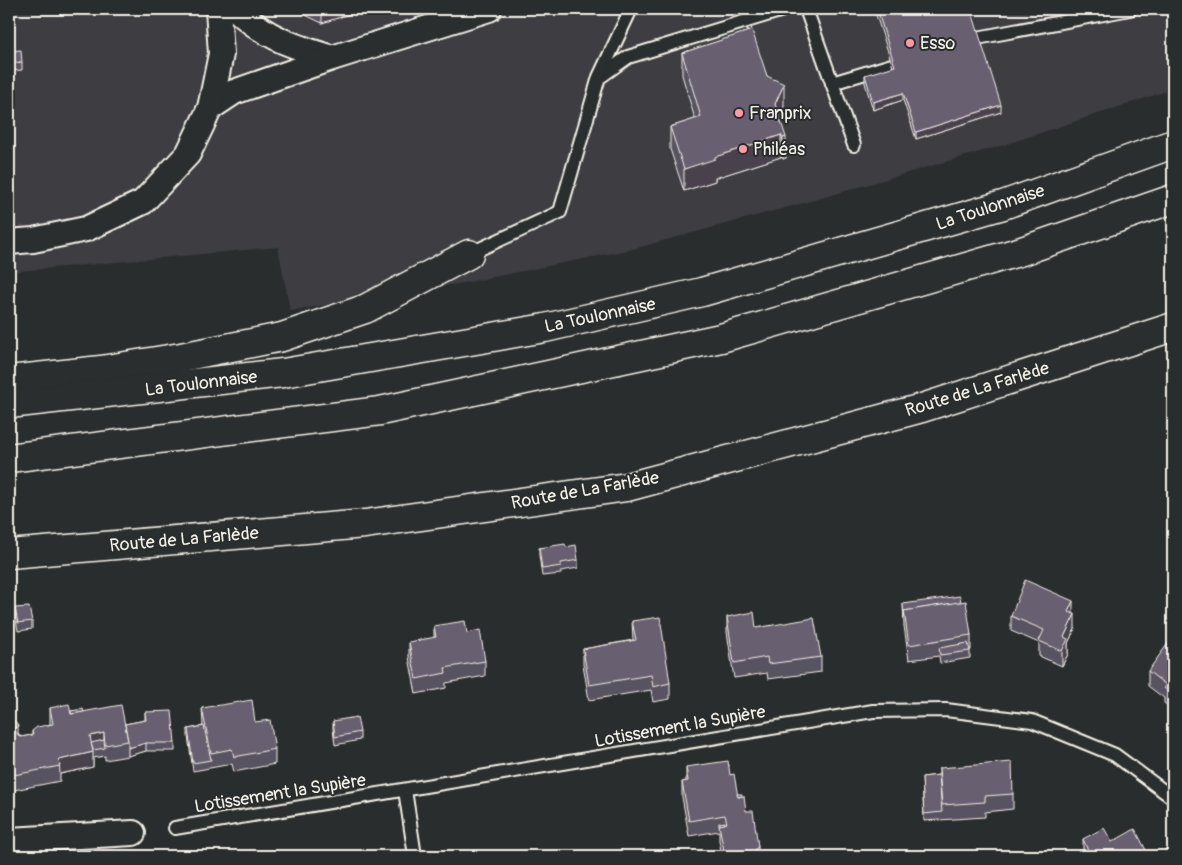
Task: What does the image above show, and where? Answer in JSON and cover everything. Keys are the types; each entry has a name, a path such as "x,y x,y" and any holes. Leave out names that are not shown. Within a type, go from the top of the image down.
{"main road":[{"name":"La Toulonnaise","path":"9,404 283,373 564,324 702,292 1003,205 1173,144"},
{"path":"9,458 380,411 721,338 1022,251 1173,199"},
{"path":"9,380 100,370 181,357 282,337 364,309 469,254"},
{"name":"Route de La Farlède","path":"9,554 364,524 627,487 922,408 1173,327"}],"street":[{"path":"9,242 33,240 86,229 143,202 188,154 210,108 220,54 218,9"},
{"path":"236,9 252,24 277,39 332,58"},
{"path":"210,108 234,92 332,58 490,9"},
{"path":"9,840 133,833"}],"lane":[{"path":"469,254 560,212 599,77 631,9"},
{"path":"599,77 628,57 786,9"},
{"path":"806,9 854,145"},
{"path":"978,38 1130,9"},
{"path":"832,83 892,65"},
{"name":"Lotissement la Supière","path":"175,828 873,711 946,710 1032,721 1115,755 1173,798"},
{"path":"405,790 415,856"}],"shaded area":[{"path":"9,9 1173,9 1173,89 1007,144 818,199 633,249 463,283 290,311 278,247 9,272"}],"building":[{"path":"877,9 918,9 919,15 938,9 971,9 1001,105 916,132 903,93 873,102 865,75 895,66"},
{"path":"751,27 767,76 784,84 775,104 786,137 783,138 781,135 684,169 670,127 701,117 682,53 749,31 747,28"},
{"path":"21,50 22,62 9,64 9,51"},
{"path":"565,544 566,547 576,545 578,560 561,563 561,566 542,569 539,548"},
{"path":"1025,580 1073,601 1068,612 1075,614 1064,637 1068,639 1062,651 1039,641 1044,630 1011,616"},
{"path":"960,596 961,602 904,611 904,618 903,604"},
{"path":"966,601 971,635 909,645 904,611"},
{"path":"29,607 32,621 18,623 15,608"},
{"path":"754,612 756,628 814,618 821,657 768,664 767,657 734,663 727,617"},
{"path":"660,617 670,683 653,687 651,675 589,685 583,649 636,640 632,621"},
{"path":"465,621 467,633 480,630 485,661 445,668 446,673 416,679 409,642 436,637 434,626"},
{"path":"1169,642 1173,646 1173,695 1164,688 1166,685 1148,671"},
{"path":"968,643 970,651 940,655 939,648"},
{"path":"252,700 255,722 270,720 275,749 234,757 232,749 211,753 202,708"},
{"path":"69,704 71,714 121,705 128,741 105,745 104,733 90,736 93,752 59,760 60,766 9,776 9,714 18,726 13,729 20,737 33,735 32,731 37,727 53,724 50,708"},
{"path":"83,709 84,712 71,714 71,711"},
{"path":"172,711 175,743 146,743 128,748 125,724 146,720 145,712"},
{"path":"357,717 360,732 335,737 333,721"},
{"path":"204,726 211,760 193,763 188,729"},
{"path":"104,740 105,748 93,750 91,743"},
{"path":"728,761 730,775 734,774 738,797 744,796 746,811 753,811 758,846 751,856 730,856 724,851 719,825 727,823 725,815 689,821 682,782 688,781 686,767"},
{"path":"1012,762 1013,794 985,796 985,802 942,805 939,768"},
{"path":"939,775 942,812 924,814 922,777"},
{"path":"1104,828 1112,842 1135,829 1149,856 1084,856 1089,853 1083,839"}],"place":[{"name":"Esso","path":"910,43"},
{"name":"Franprix","path":"739,113"},
{"name":"Philéas","path":"743,149"}]}
